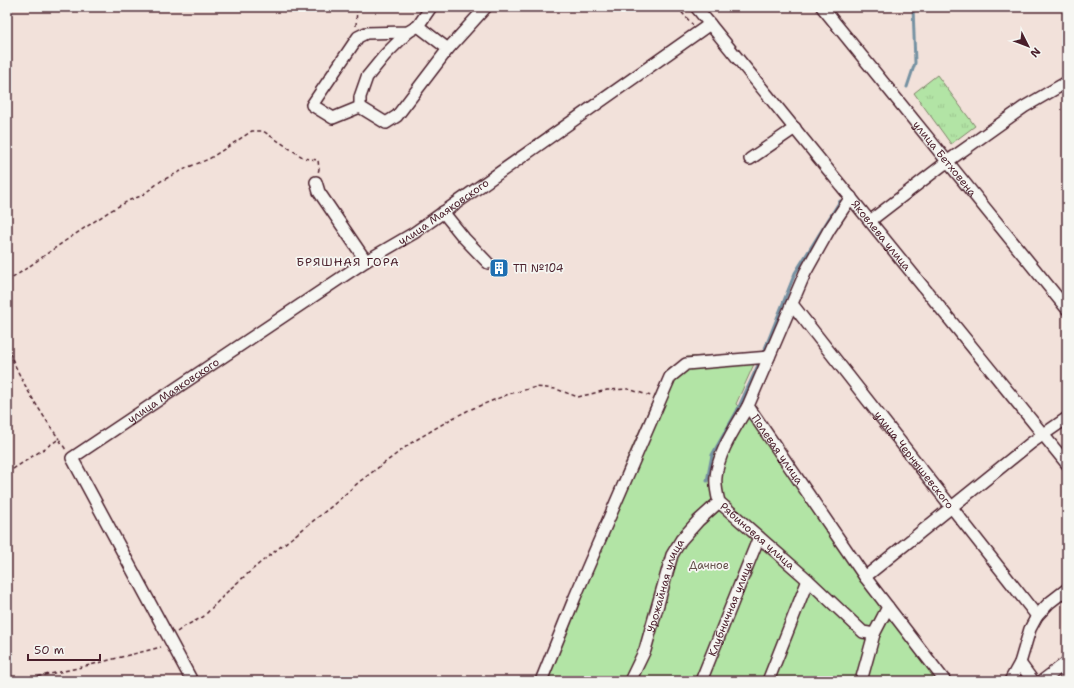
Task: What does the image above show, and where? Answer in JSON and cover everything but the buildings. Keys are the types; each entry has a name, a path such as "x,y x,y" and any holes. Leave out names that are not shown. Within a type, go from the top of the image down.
{"street":[{"path":"360,107 360,97 367,77 385,55 408,32 418,26 431,7"},
{"path":"360,107 386,123 397,116 448,48 486,7"},
{"name":"Яковлева улица","path":"696,7 1067,464"},
{"name":"улица Бетховена","path":"822,7 1067,309"},
{"name":"улица Маяковского","path":"72,458 366,261 414,233 710,24"},
{"path":"418,26 448,48"},
{"path":"360,107 333,118 312,105 358,37 366,33 408,32"},
{"path":"870,221 948,161 1024,107 1067,82"},
{"path":"750,159 795,128"},
{"path":"316,182 319,192 366,261"},
{"name":"Полевая улица","path":"851,197 829,230 805,273 748,406 865,577 945,681"},
{"path":"443,212 464,238 488,263"},
{"name":"улица Чернышевского","path":"792,304 1037,616"},
{"path":"541,681 578,589 670,377 686,364 769,357"},
{"name":"Рябиновая улица","path":"748,406 722,454 716,476 716,488 719,502 808,580 863,632 874,634"},
{"path":"865,577 1030,443 1067,418"},
{"path":"72,458 192,681"},
{"name":"Урожайная улица","path":"630,681 645,650 672,555 681,540 698,521 719,502"},
{"name":"Клубничная улица","path":"701,681 759,537"},
{"path":"768,681 808,580"},
{"path":"1010,681 1020,663 1030,628 1037,616 1048,603 1067,589"},
{"path":"861,681 874,634 888,608"},
{"path":"1042,681 1067,662"},
{"path":"1020,663 1033,681"}],"path":[{"path":"357,7 356,25 366,33"},
{"path":"677,7 699,33"},
{"path":"7,282 64,240 110,211 141,196 161,181 191,166 210,159 252,131 263,131 304,158 318,160 319,169 316,182"},
{"path":"7,346 11,357 39,410 72,458"},
{"path":"17,681 159,648 185,626 203,617 230,589 260,563 332,506 359,482 411,444 451,419 469,410 509,394 536,387 556,389 578,397 607,390 628,389 661,399"},
{"path":"7,473 59,439"}],"green space":[{"path":"937,75 975,126 951,144 914,93"},
{"name":"Дачное","path":"759,353 736,404 749,418 856,574 940,681 537,681 630,452 666,371 687,357"}],"waterway":[{"path":"907,87 915,63 913,7"},
{"path":"762,356 795,273 840,201"},
{"path":"707,481 712,455 737,411 760,361"}],"place":[{"name":"ТП №104","path":"499,268"}],"district":[{"name":"БРЯШНАЯ ГОРА","path":"348,262"}]}
